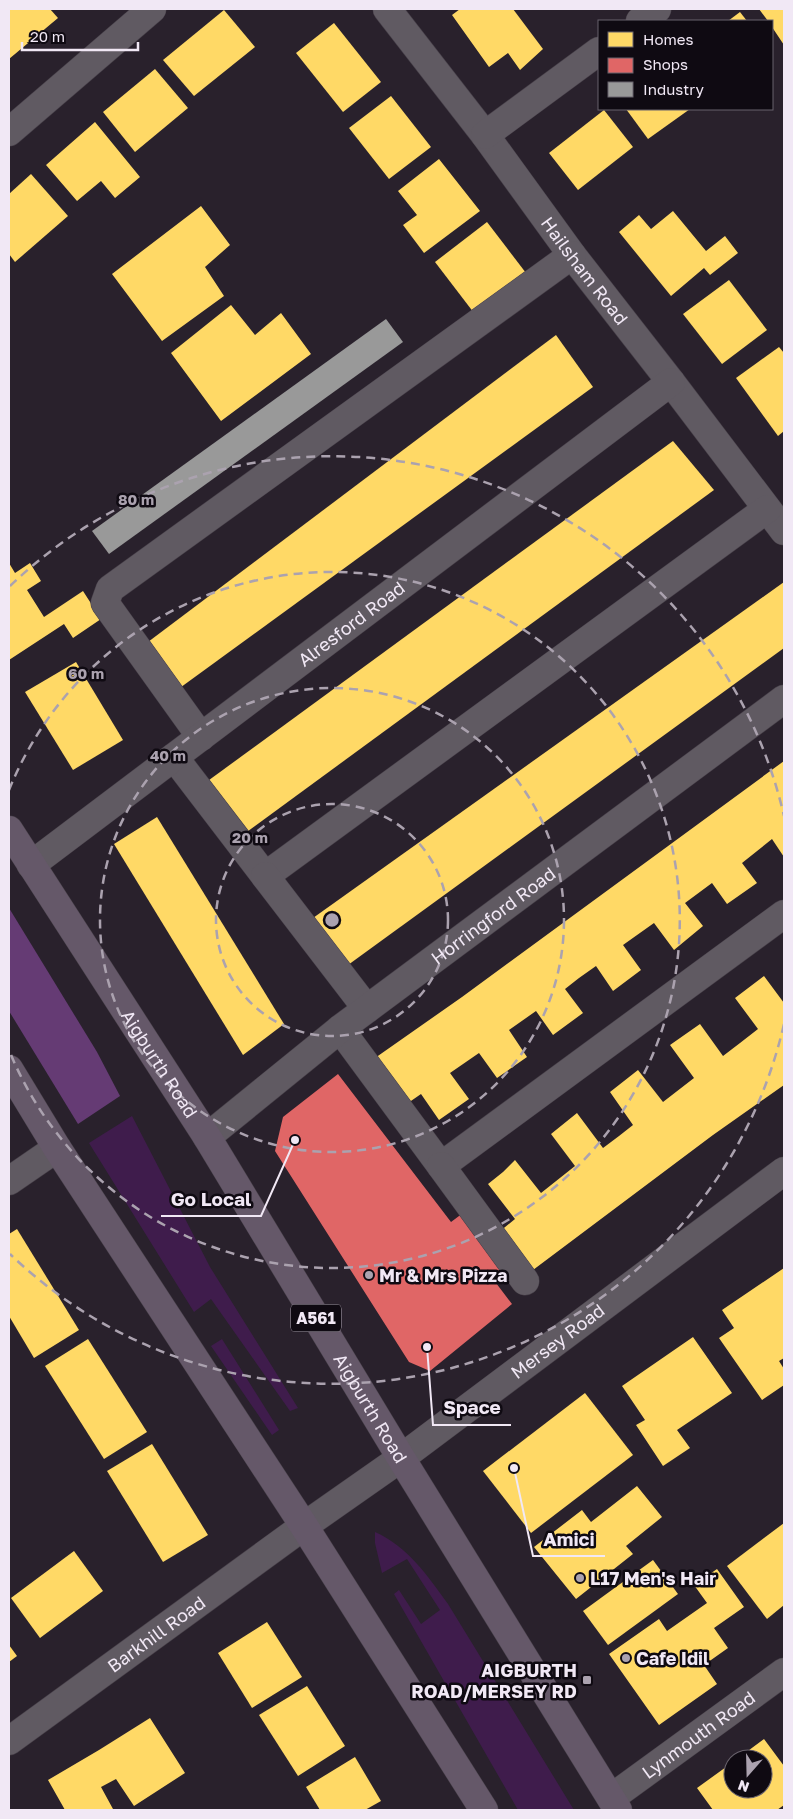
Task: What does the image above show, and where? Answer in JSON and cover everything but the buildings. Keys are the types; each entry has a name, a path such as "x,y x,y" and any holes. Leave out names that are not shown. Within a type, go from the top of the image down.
{"highway":[{"name":"Aigburth Road","path":"9,830 206,1137 400,1458 614,1804"},
{"path":"9,1069 57,1148 304,1526 484,1810"}],"street":[{"path":"9,132 152,9"},
{"name":"Hailsham Road","path":"387,9 485,135 572,256 784,531"},
{"path":"642,20 658,9"},
{"path":"485,135 598,52"},
{"path":"201,737 104,603 110,589 572,256"},
{"name":"Alresford Road","path":"31,865 671,382"},
{"path":"265,876 767,508"},
{"name":"Horringford Road","path":"206,1137 340,1029 784,699"},
{"path":"174,757 368,1009"},
{"path":"441,1166 784,914"},
{"path":"340,1029 525,1282"},
{"path":"9,1181 57,1148"},
{"name":"Mersey Road","path":"304,1526 400,1458 784,1171"},
{"name":"Barkhill Road","path":"9,1741 304,1526"},
{"name":"Lynmouth Road","path":"614,1804 784,1672"}],"shaded area":[{"path":"9,908 97,1052 120,1096 78,1124 9,1011"},
{"path":"132,1116 210,1267 298,1408 290,1411 211,1299 194,1312 89,1143"},
{"path":"222,1339 279,1430 272,1435 211,1346"},
{"path":"375,1532 387,1538 407,1554 425,1573 448,1604 574,1810 518,1810 394,1594 399,1590 421,1624 440,1610 407,1559 382,1573 375,1543"}],"place":[{"name":"Go Local","path":"295,1140"},
{"name":"Mr & Mrs Pizza","path":"369,1275"},
{"name":"Space","path":"427,1347"},
{"name":"Amici","path":"514,1468"},
{"name":"L17 Men's Hair","path":"580,1578"},
{"name":"Cafe Idil","path":"626,1658"},
{"name":"AIGBURTH ROAD/MERSEY RD","path":"587,1680"}]}
